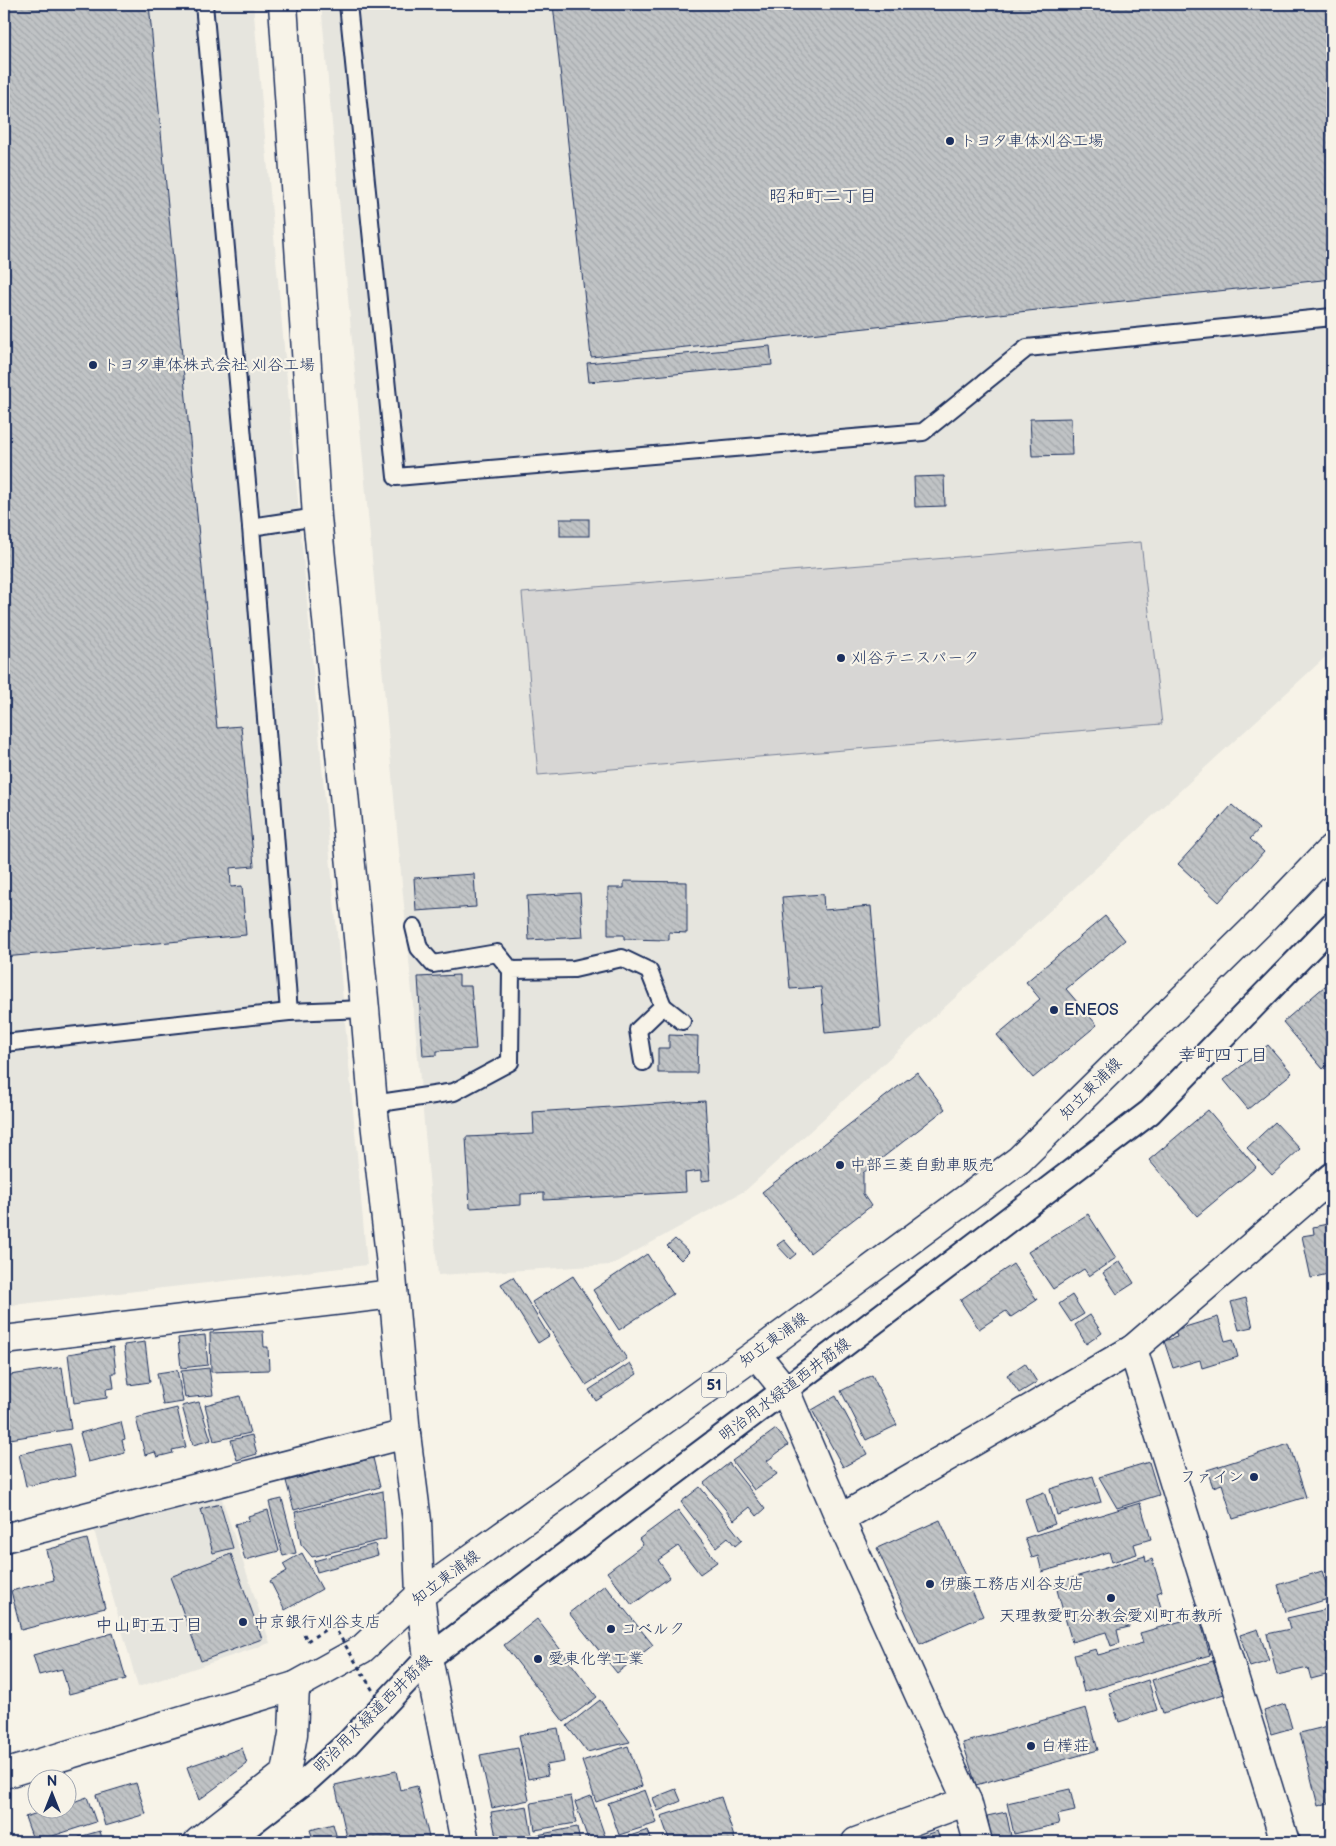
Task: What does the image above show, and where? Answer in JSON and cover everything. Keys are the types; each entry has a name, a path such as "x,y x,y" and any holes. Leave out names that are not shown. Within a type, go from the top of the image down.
{"street":[{"path":"283,4 317,517 373,1104 406,1434 417,1521 420,1594 428,1658 465,1842"},
{"name":"知立東浦線","path":"4,1774 295,1686 362,1649 420,1594 756,1354 1019,1160 1263,920 1332,848"},
{"name":"明治用水緑道西井筋線","path":"227,1842 308,1780 347,1744 428,1658 546,1571 1150,1112 1332,925"},
{"path":"840,1519 1133,1349 1332,1177"},
{"path":"4,1340 393,1294"},
{"path":"1133,1349 1285,1842"},
{"path":"756,1354 785,1390 840,1519 967,1801 978,1842"},
{"path":"4,1538 406,1434"},
{"path":"198,1842 286,1773 293,1734 295,1686"},
{"path":"856,1842 967,1801"}],"lane":[{"path":"204,4 251,527 289,1012"},
{"path":"348,4 396,477 923,432 1027,348 1332,317"},
{"path":"251,527 317,517"},
{"path":"373,1104 454,1092 510,1062 511,970 497,953 433,964 419,948 414,927"},
{"path":"511,970 574,969 622,958 649,971 663,1006 682,1021"},
{"path":"643,1062 638,1030 663,1006"},
{"path":"4,1043 289,1012 365,1010"}],"path":[{"path":"304,1634 307,1641 333,1626 378,1699"}],"shaded area":[{"name":"トヨタ車体株式会社 刈谷工場","path":"4,4 253,4 367,1265 4,1306"},
{"name":"トヨタ車体株式会社 刈谷工場","path":"321,4 1332,4 1332,651 746,1190 611,1265 438,1275"},
{"name":"刈谷テニスパーク","path":"1141,542 1162,724 538,775 522,593"},
{"name":"中京銀行刈谷支店","path":"221,1496 270,1643 138,1687 94,1530"}],"building":[{"name":"トヨタ車体株式会社 刈谷工場","path":"4,4 149,4 217,728 241,726 254,866 230,868 231,887 242,886 246,935 4,957"},
{"name":"トヨタ車体刈谷工場","path":"553,4 1332,4 1332,279 591,357"},
{"path":"770,346 772,365 589,382 587,363"},
{"path":"1071,418 1072,455 1032,456 1030,419"},
{"path":"944,476 945,506 915,507 914,477"},
{"path":"560,519 589,519 589,536 560,536"},
{"path":"1232,805 1259,829 1250,839 1264,852 1219,902 1178,864"},
{"path":"474,874 476,907 416,911 414,878"},
{"path":"624,881 687,882 687,933 669,932 669,940 624,939 624,935 608,935 608,888 624,888"},
{"path":"580,893 583,937 529,940 527,896"},
{"path":"823,894 824,910 871,906 881,1028 825,1033 821,987 790,989 782,897"},
{"path":"1105,916 1125,940 1066,989 1097,1025 1033,1078 997,1035 1040,999 1026,982"},
{"path":"459,975 459,986 471,986 476,1049 437,1051 437,1055 423,1056 418,977"},
{"path":"1332,980 1332,1061 1323,1069 1283,1022"},
{"path":"669,1035 698,1036 697,1073 658,1073 658,1048 669,1048"},
{"path":"1268,1045 1292,1073 1248,1109 1224,1080"},
{"path":"917,1072 945,1109 863,1173 863,1194 871,1206 810,1253 762,1192"},
{"path":"705,1101 710,1180 701,1181 701,1171 685,1173 686,1192 544,1200 544,1193 521,1194 521,1205 470,1208 466,1137 534,1134 533,1112"},
{"path":"1208,1110 1256,1167 1197,1216 1149,1160"},
{"path":"1275,1122 1300,1149 1272,1175 1247,1148"},
{"path":"1088,1214 1116,1258 1089,1276 1084,1269 1053,1289 1028,1252"},
{"path":"1332,1223 1332,1273 1311,1278 1302,1236 1314,1234 1313,1227"},
{"path":"675,1239 689,1252 681,1260 667,1246"},
{"path":"784,1240 796,1254 790,1259 777,1245"},
{"path":"647,1254 673,1294 619,1330 593,1290"},
{"path":"1120,1261 1134,1283 1117,1294 1103,1273"},
{"path":"1013,1264 1037,1300 1011,1317 1006,1311 979,1329 960,1300"},
{"path":"573,1276 627,1359 586,1385 532,1302"},
{"path":"513,1277 549,1336 538,1343 501,1284"},
{"path":"1072,1295 1084,1314 1071,1322 1059,1304"},
{"path":"1246,1298 1253,1327 1239,1330 1231,1302"},
{"path":"1090,1315 1102,1333 1086,1344 1075,1325"},
{"path":"1218,1317 1225,1341 1233,1339 1238,1357 1202,1368 1200,1360 1173,1368 1164,1341 1177,1337 1175,1330"},
{"path":"263,1331 264,1347 268,1347 269,1370 211,1372 210,1333"},
{"path":"205,1335 208,1365 181,1368 178,1338"},
{"path":"145,1342 150,1382 129,1385 124,1345"},
{"path":"113,1347 116,1373 112,1373 114,1388 106,1389 107,1398 74,1403 68,1354"},
{"path":"630,1363 637,1374 596,1401 589,1390"},
{"path":"1025,1363 1037,1382 1019,1393 1007,1375"},
{"path":"62,1367 71,1429 4,1440 4,1376"},
{"path":"209,1368 213,1395 185,1398 181,1371"},
{"path":"177,1370 183,1402 163,1405 157,1373"},
{"path":"872,1375 897,1425 866,1440 841,1391"},
{"path":"240,1396 250,1433 214,1441 205,1405"},
{"path":"836,1396 867,1454 843,1467 812,1410"},
{"path":"199,1402 211,1440 193,1445 182,1406"},
{"path":"177,1408 186,1447 172,1450 173,1453 157,1457 155,1452 145,1455 136,1418"},
{"path":"121,1422 125,1439 122,1440 125,1453 88,1462 80,1433"},
{"path":"776,1429 788,1445 767,1461 777,1474 754,1490 732,1461"},
{"path":"252,1435 257,1454 237,1460 231,1440"},
{"path":"69,1444 76,1476 26,1486 19,1454"},
{"name":"ファイン","path":"1289,1444 1306,1497 1233,1519 1222,1484 1213,1487 1207,1470"},
{"path":"373,1458 380,1487 294,1510 286,1481"},
{"path":"1149,1462 1159,1495 1117,1508 1099,1477"},
{"path":"729,1463 765,1509 757,1516 750,1507 734,1520 704,1483"},
{"path":"1093,1476 1101,1502 1057,1515 1050,1489"},
{"path":"700,1487 742,1540 735,1546 728,1537 716,1547 681,1502"},
{"path":"383,1491 386,1539 312,1557 301,1544 295,1512"},
{"path":"1044,1492 1055,1524 1036,1531 1025,1499"},
{"path":"282,1499 296,1553 283,1556 269,1502"},
{"path":"1140,1503 1151,1539 1134,1544 1137,1554 1112,1562 1109,1552 1042,1572 1038,1556 1032,1558 1025,1538"},
{"path":"220,1504 233,1548 213,1553 201,1509"},
{"path":"268,1510 279,1551 245,1560 235,1524 249,1520 248,1516"},
{"path":"678,1510 717,1562 700,1574 678,1546 658,1560 670,1577 632,1605 607,1572 643,1545 639,1539"},
{"path":"940,1520 983,1616 920,1644 877,1548"},
{"path":"87,1539 105,1608 21,1630 11,1591 54,1580 46,1550"},
{"path":"375,1544 378,1555 317,1572 314,1561"},
{"path":"302,1553 322,1589 285,1610 270,1581 287,1571 283,1564"},
{"path":"231,1554 262,1639 201,1661 170,1577"},
{"path":"1145,1556 1146,1562 1152,1559 1162,1591 1157,1593 1161,1608 1126,1619 1129,1627 1117,1630 1120,1643 1111,1646 1106,1632 1072,1642 1055,1583"},
{"path":"1322,1571 1331,1598 1286,1612 1278,1585"},
{"name":"コベルク","path":"605,1585 653,1645 617,1673 569,1613"},
{"path":"1332,1608 1332,1657 1326,1659 1330,1674 1311,1679 1308,1668 1277,1675 1267,1634 1290,1629 1287,1618"},
{"path":"1199,1616 1210,1655 1084,1692 1074,1655 1096,1649 1098,1655 1143,1643 1140,1633"},
{"path":"537,1619 597,1697 564,1722 504,1645"},
{"path":"1258,1629 1269,1661 1250,1667 1240,1635"},
{"path":"113,1633 126,1679 69,1694 62,1669 39,1675 33,1655"},
{"path":"1213,1661 1224,1694 1163,1713 1152,1680"},
{"path":"1148,1680 1157,1710 1119,1722 1109,1693"},
{"path":"600,1700 630,1742 587,1752 567,1726"},
{"path":"1285,1704 1292,1728 1271,1734 1264,1711"},
{"name":"白樺荘","path":"1086,1708 1098,1750 976,1785 963,1743"},
{"path":"1332,1725 1332,1802 1318,1806 1300,1733"},
{"path":"558,1728 564,1762 546,1765 548,1775 528,1779 519,1735"},
{"path":"628,1746 642,1786 596,1802 582,1761"},
{"path":"242,1748 247,1764 199,1800 187,1767"},
{"path":"518,1748 529,1800 492,1808 480,1755"},
{"path":"396,1771 400,1790 417,1786 430,1842 348,1842 335,1785"},
{"path":"136,1783 146,1814 105,1826 96,1795"},
{"path":"676,1789 681,1801 658,1811 653,1798"},
{"path":"1070,1789 1075,1811 1057,1815 1059,1824 1014,1834 1007,1803"},
{"path":"645,1790 657,1823 619,1835 608,1803"},
{"path":"571,1796 576,1823 535,1830 531,1803"},
{"path":"591,1796 606,1839 597,1842 589,1842 575,1802"},
{"path":"87,1797 96,1822 34,1842 25,1817 78,1818 78,1800"},
{"path":"721,1797 735,1840 728,1842 670,1842 661,1816"},
{"path":"527,1806 532,1836 497,1842 491,1812"},
{"path":"1006,1812 1011,1836 992,1841 987,1816"},
{"path":"333,1824 338,1842 314,1842 310,1830"},
{"path":"577,1827 580,1842 538,1842 537,1835"},
{"path":"648,1830 652,1842 611,1842"},
{"path":"100,1831 103,1842 81,1842 79,1837"},
{"path":"937,1831 941,1842 904,1842"},
{"path":"304,1835 306,1842 275,1842"}],"place":[{"name":"トヨタ車体刈谷工場","path":"950,141"},
{"name":"トヨタ車体株式会社 刈谷工場","path":"93,365"},
{"name":"刈谷テニスパーク","path":"841,658"},
{"name":"ENEOS","path":"1054,1010"},
{"name":"中部三菱自動車販売","path":"840,1165"},
{"name":"ファイン","path":"1254,1477"},
{"name":"伊藤工務店刈谷支店","path":"930,1584"},
{"name":"天理教愛町分教会愛刈町布教所","path":"1111,1598"},
{"name":"中京銀行刈谷支店","path":"243,1622"},
{"name":"コベルク","path":"611,1629"},
{"name":"愛東化学工業","path":"538,1659"},
{"name":"白樺荘","path":"1031,1746"}],"district":[{"name":"昭和町二丁目","path":"823,196"},
{"name":"幸町四丁目","path":"1223,1055"},
{"name":"中山町五丁目","path":"149,1625"}]}
